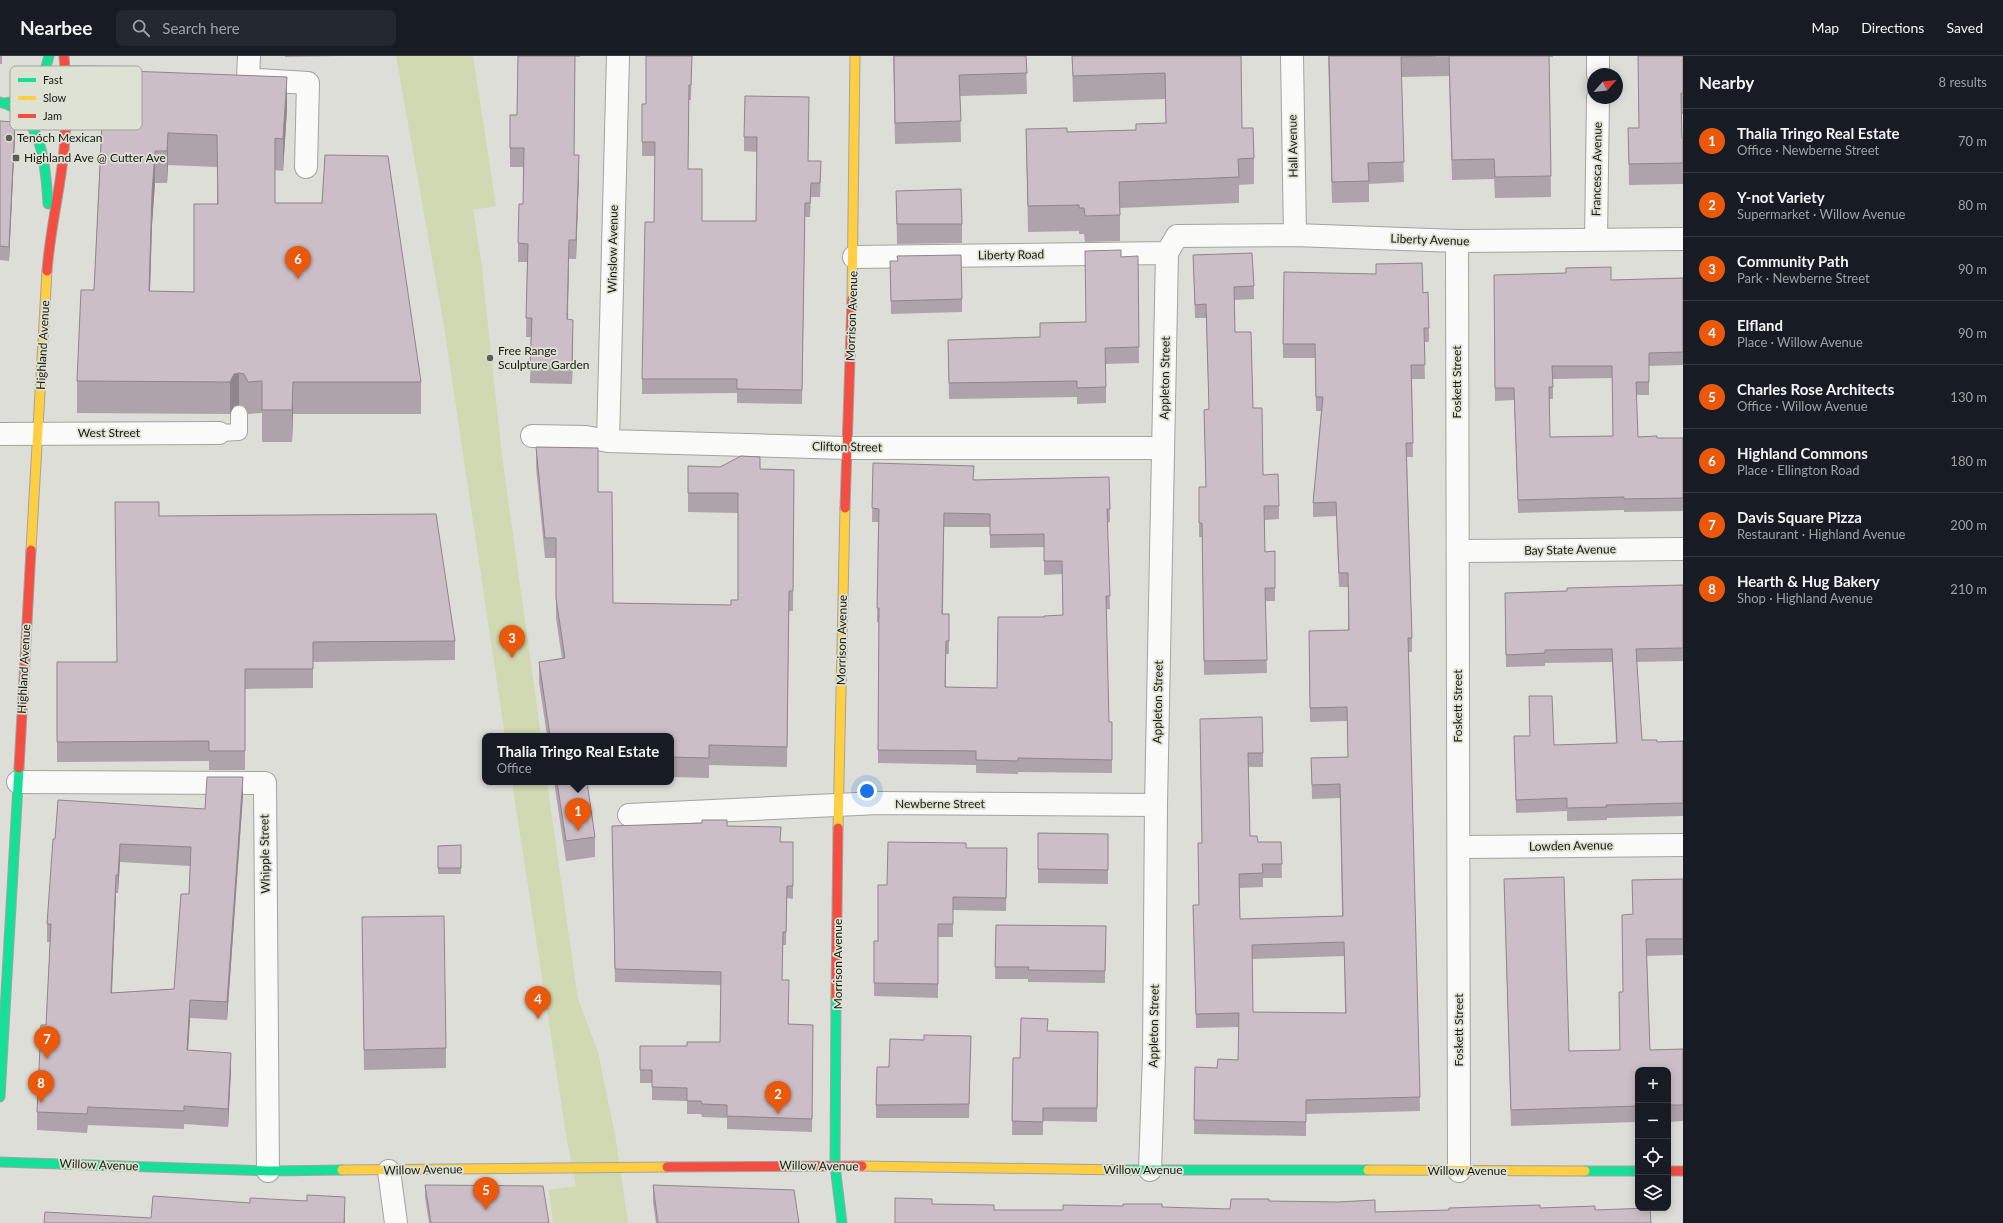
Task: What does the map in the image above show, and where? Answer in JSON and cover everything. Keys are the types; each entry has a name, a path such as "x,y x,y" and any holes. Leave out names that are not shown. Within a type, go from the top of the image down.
{"street":[{"path":"46,66 49,56"},
{"path":"248,56 248,79"},
{"name":"Winslow Avenue","path":"608,441 618,56"},
{"name":"Morrison Avenue","path":"842,1223 835,1166 838,806 846,448 854,257 855,56"},
{"name":"Hall Avenue","path":"1292,56 1295,235"},
{"path":"1598,56 1598,68"},
{"path":"142,76 154,78"},
{"path":"224,79 308,82 306,167"},
{"name":"Francesca Avenue","path":"1596,239 1598,104"},
{"name":"Highland Avenue","path":"0,1097 49,241 48,200 40,143 32,130"},
{"name":"Highland Avenue","path":"49,241 64,152 65,130"},
{"name":"Liberty Avenue","path":"1172,244 1295,235 1457,241 1596,239 1683,240"},
{"name":"Foskett Street","path":"1457,241 1459,1171"},
{"name":"Liberty Road","path":"854,257 1172,244"},
{"name":"Appleton Street","path":"1150,1170 1154,1055 1156,805 1163,448 1172,244"},
{"name":"West Street","path":"0,434 219,433"},
{"name":"Clifton Street","path":"532,436 586,437 608,441 846,448 1163,448"},
{"name":"Bay State Avenue","path":"1458,551 1683,549"},
{"name":"Whipple Street","path":"18,782 265,783 268,1171"},
{"name":"Newberne Street","path":"629,815 878,803 1156,805"},
{"name":"Lowden Avenue","path":"1459,847 1683,845"},
{"name":"Willow Avenue","path":"0,1162 268,1171 389,1171 597,1166 835,1166 1150,1170 1635,1171"},
{"path":"1671,1171 1683,1170"},
{"path":"389,1171 396,1223"}],"lane":[{"path":"219,433 239,432 239,414"}],"green space":[{"path":"396,56 473,56 496,206 473,210 481,260 502,456 541,733 505,733 444,326"},
{"path":"512,785 547,785 578,999 598,1052 616,1140 628,1223 553,1223 549,1190 576,1186 567,1141"}],"building":[{"path":"518,56 575,56 574,155 579,155 576,240 569,240 567,319 573,320 572,366 530,365 532,318 526,318 528,244 518,243 519,204 523,204 524,148 510,148 510,115 517,115"},
{"path":"646,56 692,56 691,85 689,85 688,169 702,169 702,221 756,221 757,137 744,137 745,96 809,97 808,161 821,161 820,183 811,183 810,203 805,203 802,390 737,389 737,379 642,379 645,222 654,222 655,142 642,142 642,104 646,104"},
{"path":"894,56 1026,56 1027,73 959,75 961,121 895,123"},
{"path":"1072,56 1241,56 1242,128 1253,128 1254,158 1238,159 1239,177 1119,182 1120,215 1085,216 1084,208 1079,208 1079,205 1028,206 1026,129 1067,128 1067,132 1136,130 1136,124 1166,123 1165,73 1073,76"},
{"path":"1329,56 1436,56 1401,57 1404,162 1368,163 1369,181 1332,182"},
{"path":"1449,56 1549,56 1551,176 1495,177 1494,159 1452,160"},
{"path":"1638,56 1683,56 1683,93 1681,93 1683,163 1629,164 1628,128 1639,128"},
{"path":"142,72 287,77 283,139 275,138 275,203 322,203 325,155 388,156 421,382 293,382 292,410 262,410 262,381 248,382 244,374 239,373 234,374 230,382 77,381 81,290 94,290 102,130 142,130","holes":["168,133 217,135 218,204 194,204 194,292 149,291 155,151 167,151"]},
{"path":"0,121 10,122 10,130 15,130 9,247 0,246"},
{"path":"961,189 962,224 897,224 896,191"},
{"path":"1121,250 1121,257 1138,256 1139,347 1105,348 1106,387 1077,388 1077,381 949,383 948,340 1040,337 1040,323 1086,322 1085,251"},
{"path":"1252,253 1254,286 1234,287 1235,332 1251,332 1253,408 1262,408 1263,475 1278,474 1279,506 1264,506 1265,552 1275,551 1275,588 1265,588 1267,660 1204,661 1202,523 1199,523 1199,487 1206,487 1204,410 1209,409 1206,304 1195,305 1193,255"},
{"path":"961,255 962,299 891,301 890,261 898,261 897,256"},
{"path":"1422,263 1423,293 1428,292 1429,328 1424,328 1425,365 1411,365 1413,443 1406,443 1412,638 1408,638 1420,1097 1306,1100 1306,1122 1194,1120 1195,1067 1217,1068 1218,1059 1238,1060 1239,1013 1196,1014 1193,905 1199,905 1198,843 1202,843 1200,719 1262,717 1263,753 1248,753 1250,836 1257,836 1258,842 1281,842 1282,864 1262,864 1263,873 1239,874 1240,919 1343,916 1340,784 1312,785 1311,758 1348,757 1347,707 1310,708 1309,631 1349,630 1348,573 1339,573 1336,502 1313,503 1323,397 1316,397 1315,344 1283,344 1284,272 1376,274 1376,264","holes":["1344,942 1346,1013 1253,1012 1252,945"]},
{"path":"1611,267 1611,280 1683,278 1683,352 1649,353 1649,382 1636,382 1638,437 1657,436 1657,438 1683,438 1683,498 1624,499 1624,497 1518,500 1514,388 1495,388 1494,275 1566,273 1566,268","holes":["1552,366 1612,366 1613,436 1550,437 1549,387 1553,387"]},
{"path":"536,447 598,448 598,492 612,492 613,603 731,605 731,600 738,600 738,493 688,493 688,466 720,467 741,456 760,457 760,469 794,470 793,591 789,591 787,747 709,745 709,758 674,757 674,733 550,733 539,662 565,658 556,598 556,538 545,538"},
{"path":"873,463 974,466 973,480 1109,477 1110,509 1107,509 1110,596 1106,596 1109,722 1112,722 1112,760 1018,758 1018,761 976,760 976,751 878,750 879,608 877,608 879,509 872,508","holes":["944,513 990,514 990,535 1044,534 1044,561 1062,561 1063,615 1044,617 998,617 997,688 945,687 946,641 949,641 949,614 942,614"]},
{"path":"115,502 159,502 159,516 436,514 455,641 313,642 313,669 245,669 245,751 209,751 209,741 57,742 57,662 117,662"},
{"path":"1683,585 1683,648 1636,649 1642,740 1657,740 1657,742 1683,741 1683,803 1606,805 1607,807 1567,808 1567,798 1516,800 1514,736 1530,736 1529,696 1552,696 1554,745 1617,743 1612,649 1545,650 1545,653 1506,655 1505,593 1567,591 1567,588"},
{"path":"207,777 243,777 227,1002 190,1000 187,1050 231,1053 228,1109 184,1106 184,1111 88,1107 87,1114 37,1112 41,1025 46,1025 51,924 47,924 53,839 55,839 58,800 205,809","holes":["120,844 191,847 189,894 181,894 174,989 111,993 116,875 118,875"]},
{"path":"557,785 587,785 595,837 566,841"},
{"path":"702,820 727,820 727,826 781,827 780,842 793,842 793,886 787,886 786,932 783,932 782,980 789,980 788,1024 813,1025 812,1119 727,1116 727,1105 702,1104 701,1101 687,1101 687,1088 652,1087 652,1070 640,1070 640,1046 687,1046 687,1042 720,1042 721,972 615,969 612,826 702,823"},
{"path":"1038,833 1108,834 1108,870 1038,869"},
{"path":"888,842 966,843 966,848 1007,848 1006,898 953,897 953,924 938,924 938,984 874,983 874,941 878,941 878,885 887,885"},
{"path":"461,845 461,868 438,868 438,846"},
{"path":"1564,877 1569,1051 1620,1050 1619,992 1623,992 1622,915 1633,914 1632,880 1683,879 1683,939 1646,939 1650,1050 1683,1049 1683,1105 1671,1105 1671,1067 1635,1067 1635,1106 1511,1110 1504,879"},
{"path":"444,916 446,1048 364,1050 362,917"},
{"path":"996,925 1106,926 1105,971 1028,970 1029,967 995,967"},
{"path":"1021,1018 1048,1019 1047,1031 1098,1032 1097,1108 1043,1108 1043,1122 1012,1121 1013,1058 1020,1058"},
{"path":"924,1035 971,1036 969,1104 876,1105 877,1067 889,1067 890,1039 924,1040"},
{"path":"425,1185 543,1186 549,1223 431,1223"},
{"path":"653,1185 794,1190 799,1223 658,1223"},
{"path":"307,1195 345,1197 344,1223 44,1223 45,1212 151,1218 153,1196 250,1203 250,1198 307,1201"},
{"path":"895,1198 932,1199 932,1204 994,1205 994,1210 1063,1210 1063,1205 1123,1206 1123,1204 1162,1204 1162,1207 1230,1209 1231,1199 1338,1202 1375,1200 1375,1212 1540,1205 1540,1208 1595,1206 1595,1210 1635,1209 1635,1211 1650,1211 1651,1223 895,1223"}],"traffic: fast":[{"path":"46,66 49,56"},
{"path":"0,102 10,106"},
{"path":"5,103 10,102"},
{"path":"33,130 42,151 48,204"},
{"path":"0,1097 19,768"},
{"path":"836,997 835,1166 842,1223"},
{"path":"0,1162 268,1171 342,1170"},
{"path":"1123,1170 1368,1170"},
{"path":"1585,1171 1635,1171"}],"traffic: slow":[{"path":"852,299 855,56"},
{"path":"31,550 47,271"},
{"path":"838,828 845,508"},
{"path":"862,1166 1123,1170"},
{"path":"342,1170 667,1167"},
{"path":"1368,1170 1585,1171"}],"traffic: jam":[{"path":"64,56 65,66"},
{"path":"47,271 65,130"},
{"path":"845,508 852,299"},
{"path":"19,768 31,550"},
{"path":"836,997 838,828"},
{"path":"667,1167 862,1166"},
{"path":"1671,1171 1683,1171"}],"place":[{"name":"Tenóch Mexican","path":"9,138"},
{"name":"Highland Ave @ Cutter Ave","path":"16,158"},
{"name":"Highland Commons","path":"298,279"},
{"name":"Free Range Sculpture Garden","path":"490,358"},
{"name":"Community Path","path":"512,658"},
{"name":"Thalia Tringo Real Estate","path":"578,831"},
{"name":"Elfland","path":"538,1019"},
{"name":"Davis Square Pizza","path":"47,1059"},
{"name":"Hearth & Hug Bakery","path":"41,1103"},
{"name":"Y-not Variety","path":"778,1114"},
{"name":"Charles Rose Architects","path":"486,1210"}]}
